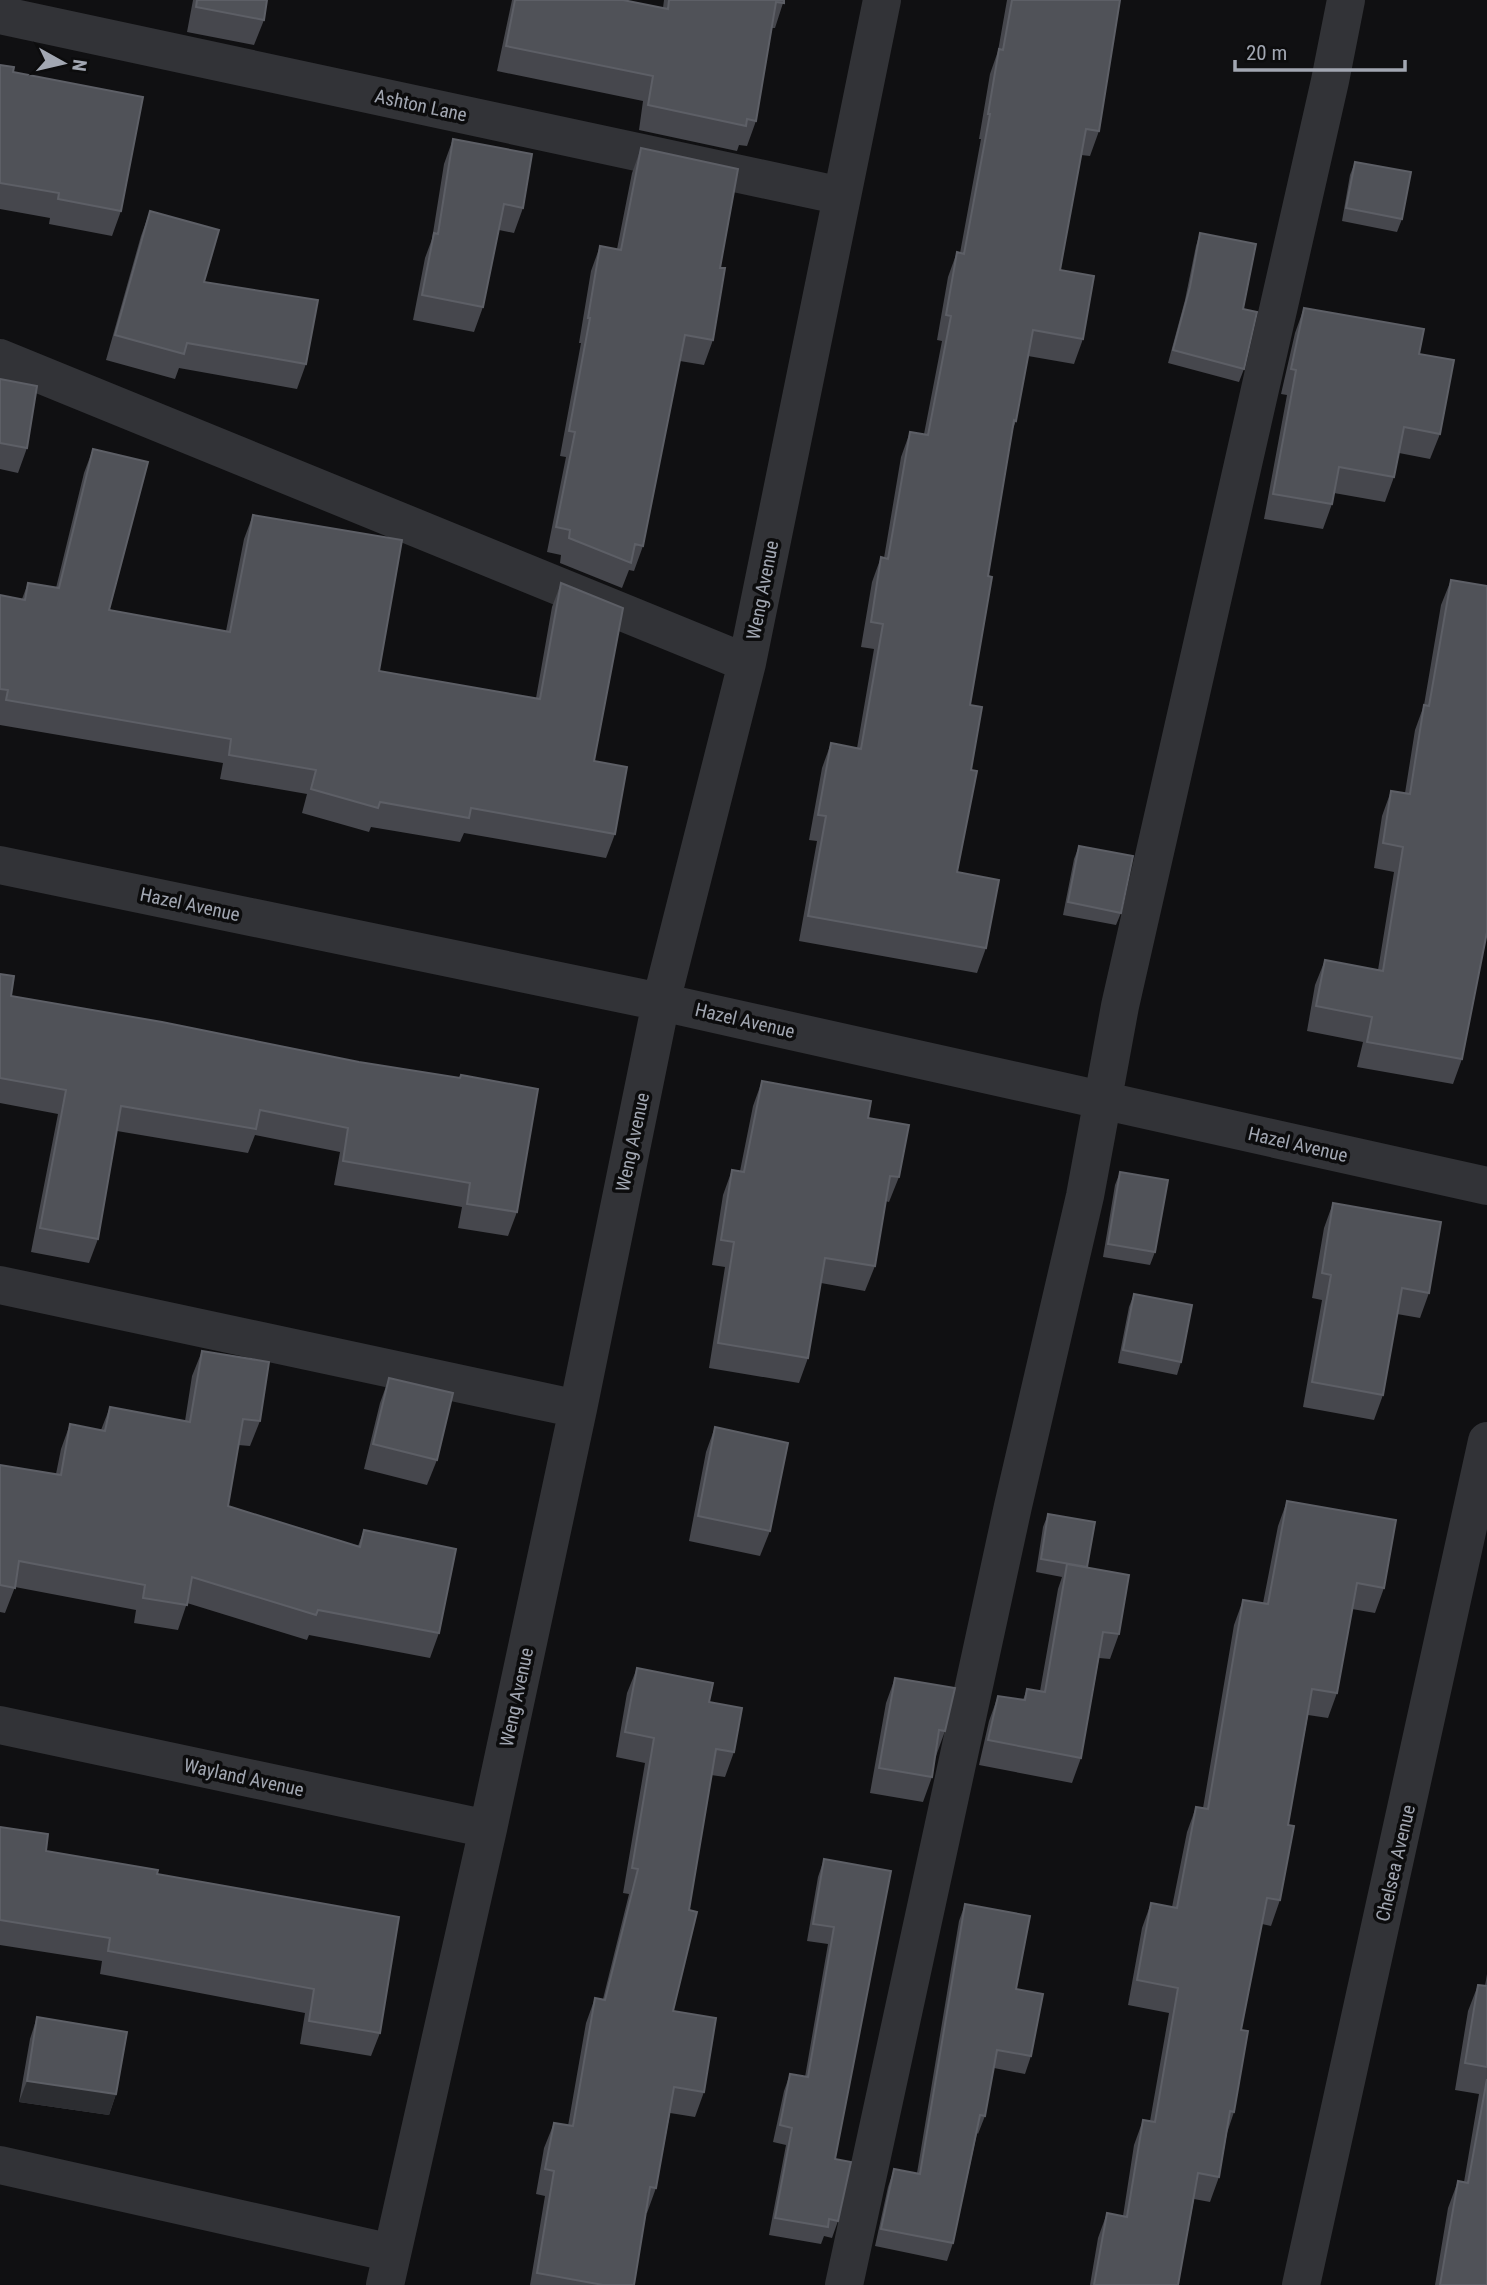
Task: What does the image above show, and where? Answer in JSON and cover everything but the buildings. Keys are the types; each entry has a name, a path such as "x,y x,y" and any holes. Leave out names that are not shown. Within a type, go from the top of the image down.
{"street":[{"name":"Weng Avenue","path":"389,2269 488,1829 661,1002 747,663 882,0"},
{"path":"844,2285 1013,1506 1085,1196 1119,1006 1327,94 1346,0"},
{"name":"Ashton Lane","path":"0,15 842,196"},
{"path":"0,358 747,663"},
{"name":"Hazel Avenue","path":"0,865 661,1002 1487,1186"},
{"path":"0,1285 578,1409"},
{"name":"Chelsea Avenue","path":"1301,2285 1487,1441"},
{"name":"Wayland Avenue","path":"0,1725 488,1829"},
{"path":"0,2165 389,2269"}]}
